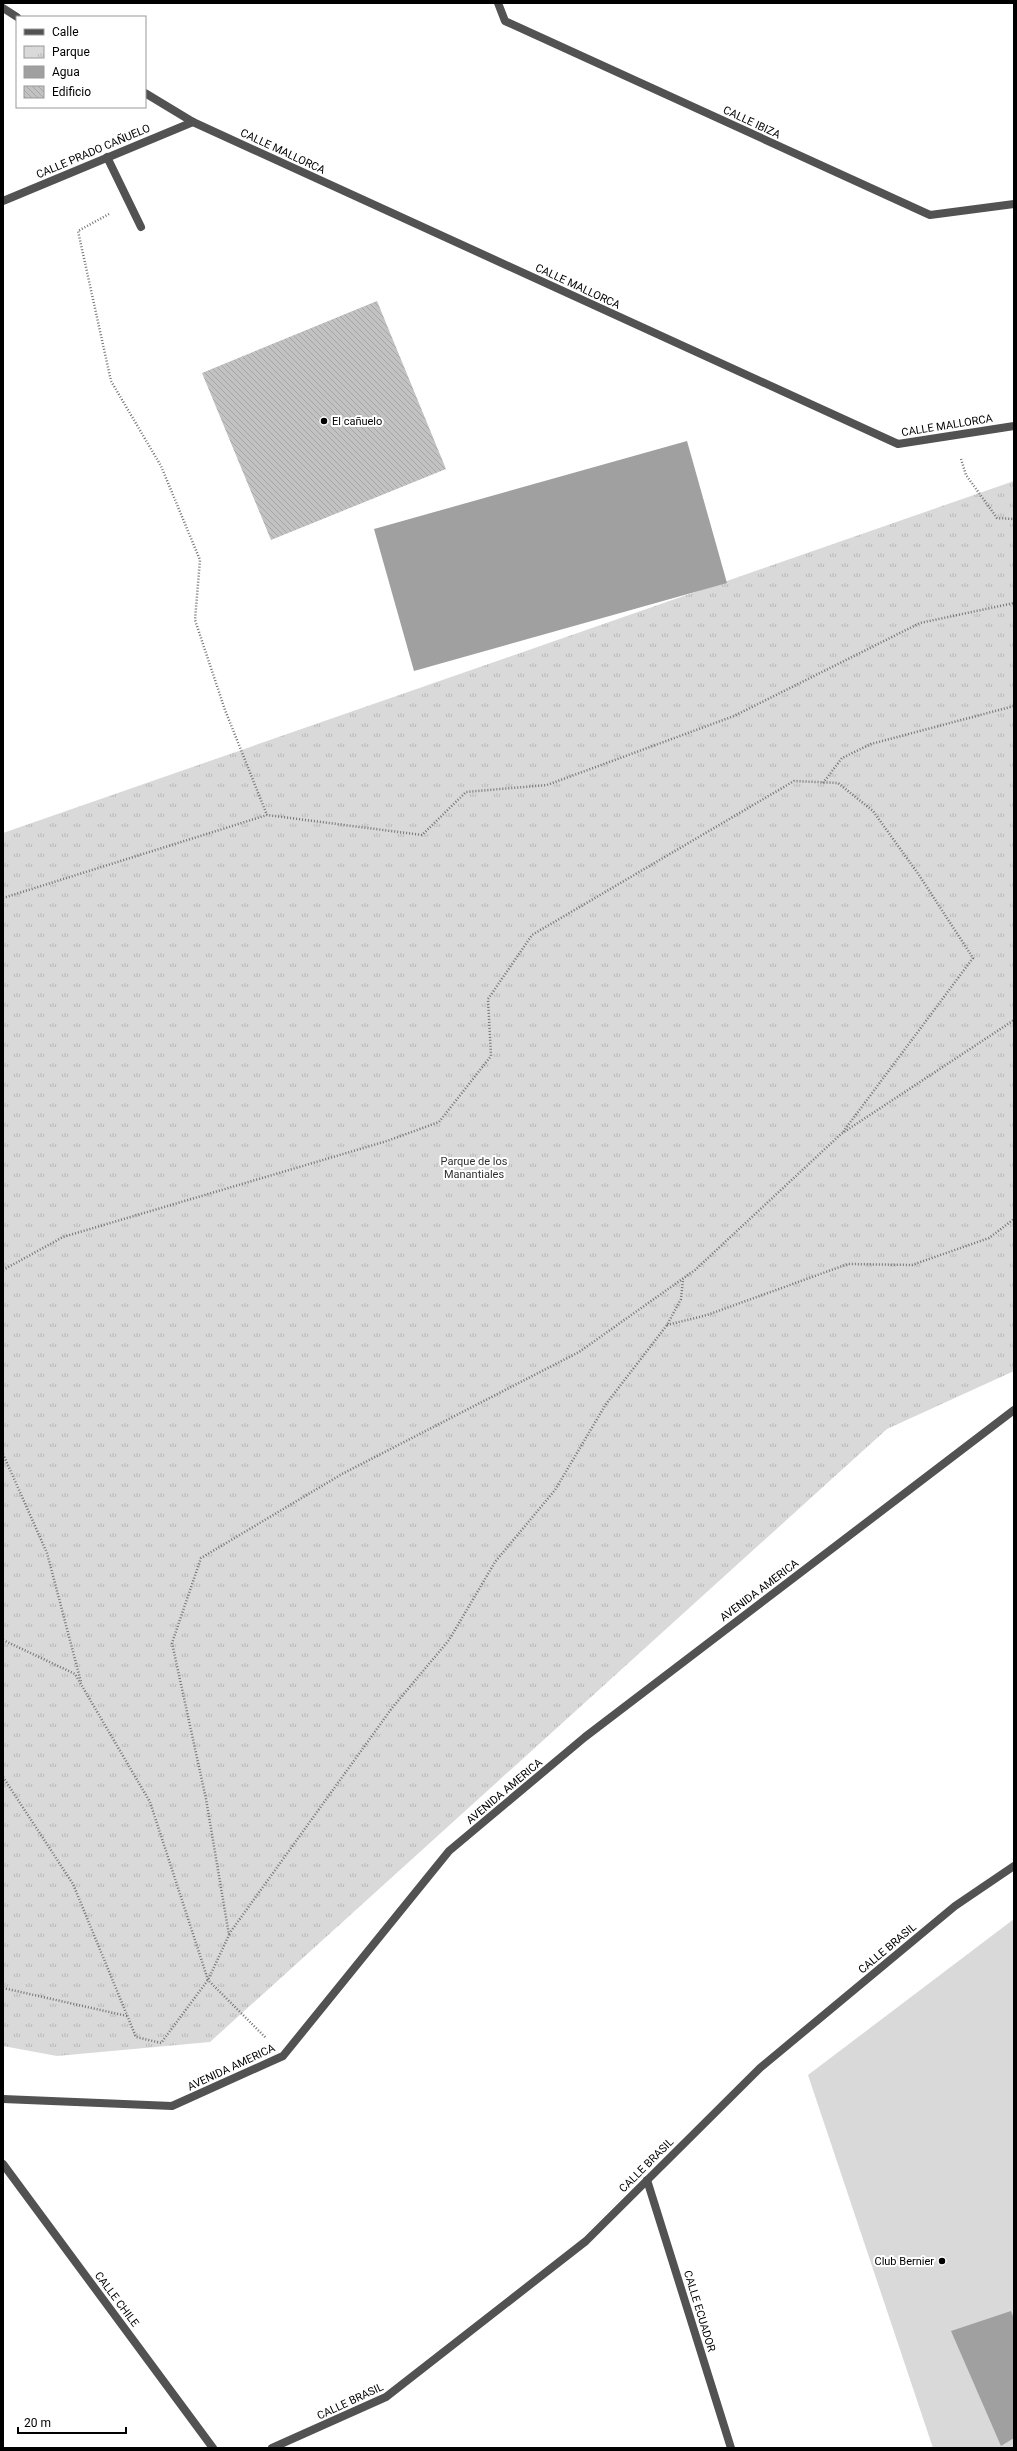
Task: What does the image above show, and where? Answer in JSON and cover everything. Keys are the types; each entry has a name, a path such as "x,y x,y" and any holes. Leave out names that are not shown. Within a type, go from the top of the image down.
{"street":[{"name":"CALLE IBIZA","path":"498,3 505,21 930,215 1014,204"},
{"path":"3,8 16,16"},
{"name":"CALLE MALLORCA","path":"146,94 192,122 898,444 1014,426"},
{"name":"CALLE PRADO CAÑUELO","path":"3,201 192,122"},
{"path":"107,157 141,226"},
{"name":"AVENIDA AMERICA","path":"3,2099 172,2106 284,2056 449,1851 585,1736 1014,1410"},
{"name":"CALLE BRASIL","path":"272,2448 386,2397 586,2241 760,2068 955,1906 1014,1866"},
{"name":"CALLE CHILE","path":"3,2164 213,2448"},
{"name":"CALLE ECUADOR","path":"647,2180 731,2448"}],"path":[{"path":"129,203 78,231 111,381 161,466 200,560 195,620 225,710 267,815"},
{"path":"953,435 966,474 992,512 997,518 1014,520"},
{"path":"3,898 267,815 422,835 466,792 547,785 734,716 920,623 1014,603"},
{"path":"824,783 842,758 871,744 1014,706"},
{"path":"3,1270 63,1237 387,1141 439,1122 491,1056 488,999 532,935 794,781 838,783 873,811 919,875 972,958 841,1134"},
{"path":"229,1935 206,1799 172,1643 201,1558 342,1474 579,1352 695,1270 841,1134 1014,1020"},
{"path":"667,1325 707,1315 848,1264 912,1265 989,1238 1014,1219"},
{"path":"3,1777 73,1884 136,2037 161,2043 208,1980 229,1935 392,1708 449,1640 495,1562 555,1490 606,1404 667,1325 681,1299 683,1279"},
{"path":"3,1454 47,1553 82,1685"},
{"path":"3,1640 75,1674 150,1802 208,1980 284,2056"},
{"path":"3,1988 127,2016"}],"green space":[{"name":"Parque de los Manantiales","path":"1014,481 1014,1371 887,1429 210,2042 57,2056 3,2046 3,833"},
{"name":"Club Bernier","path":"1014,1919 1014,2448 933,2448 808,2075"}],"water":[{"path":"687,441 727,583 414,671 374,529"},
{"path":"1011,2311 1014,2319 1014,2438 1001,2446 951,2331"}],"building":[{"name":"El cañuelo","path":"377,301 446,469 271,540 202,373"}],"place":[{"name":"El cañuelo","path":"324,421"},
{"name":"Club Bernier","path":"942,2261"}]}
